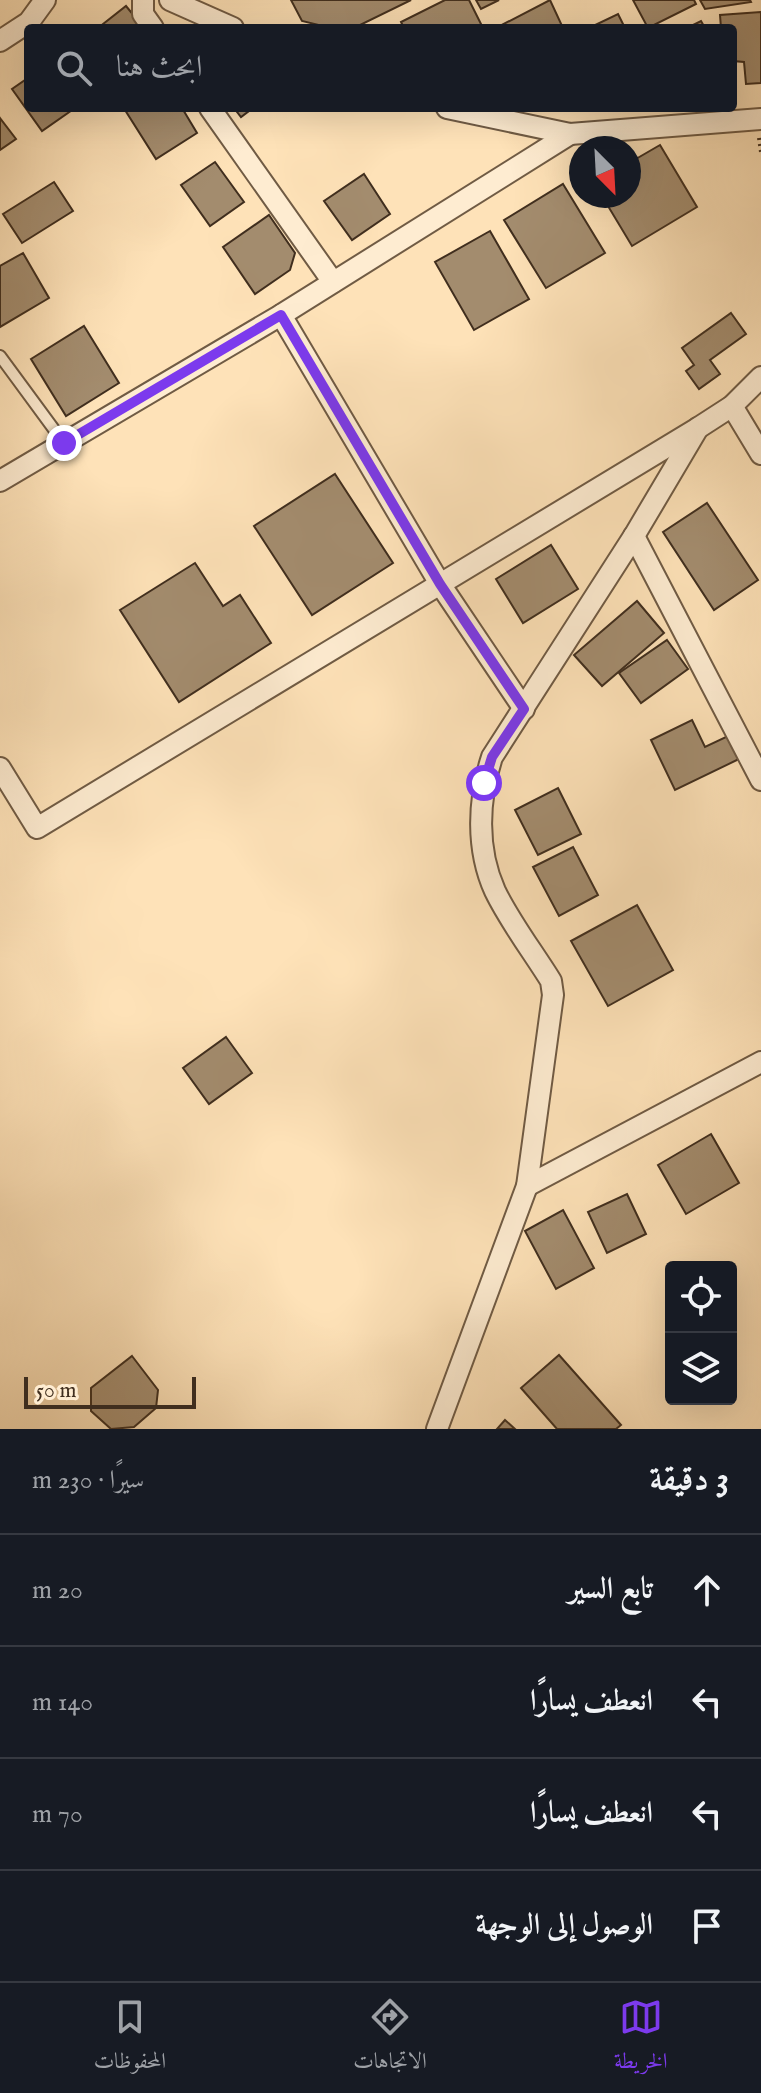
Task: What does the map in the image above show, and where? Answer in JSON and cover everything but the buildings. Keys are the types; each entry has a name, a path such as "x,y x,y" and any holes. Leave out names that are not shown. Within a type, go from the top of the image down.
{"street":[{"path":"26,24 45,0"},
{"path":"143,0 143,14 150,24"},
{"path":"170,0 224,24"},
{"path":"0,41 24,25"},
{"path":"213,112 333,282"},
{"path":"466,112 570,134 761,119"},
{"path":"0,481 281,315 570,134"},
{"path":"281,315 440,584 524,709"},
{"path":"0,768 37,828 698,428 732,406 761,377"},
{"path":"732,406 761,454"},
{"path":"437,1429 527,1186 553,995 551,981 495,891 480,820 484,783 492,757 634,536 698,428"},
{"path":"634,536 761,780"},
{"path":"527,1186 761,1062"}],"lane":[{"path":"0,356 64,443"}],"route":[{"path":"64,443 281,315 440,584 524,709 492,757 484,783"}]}
